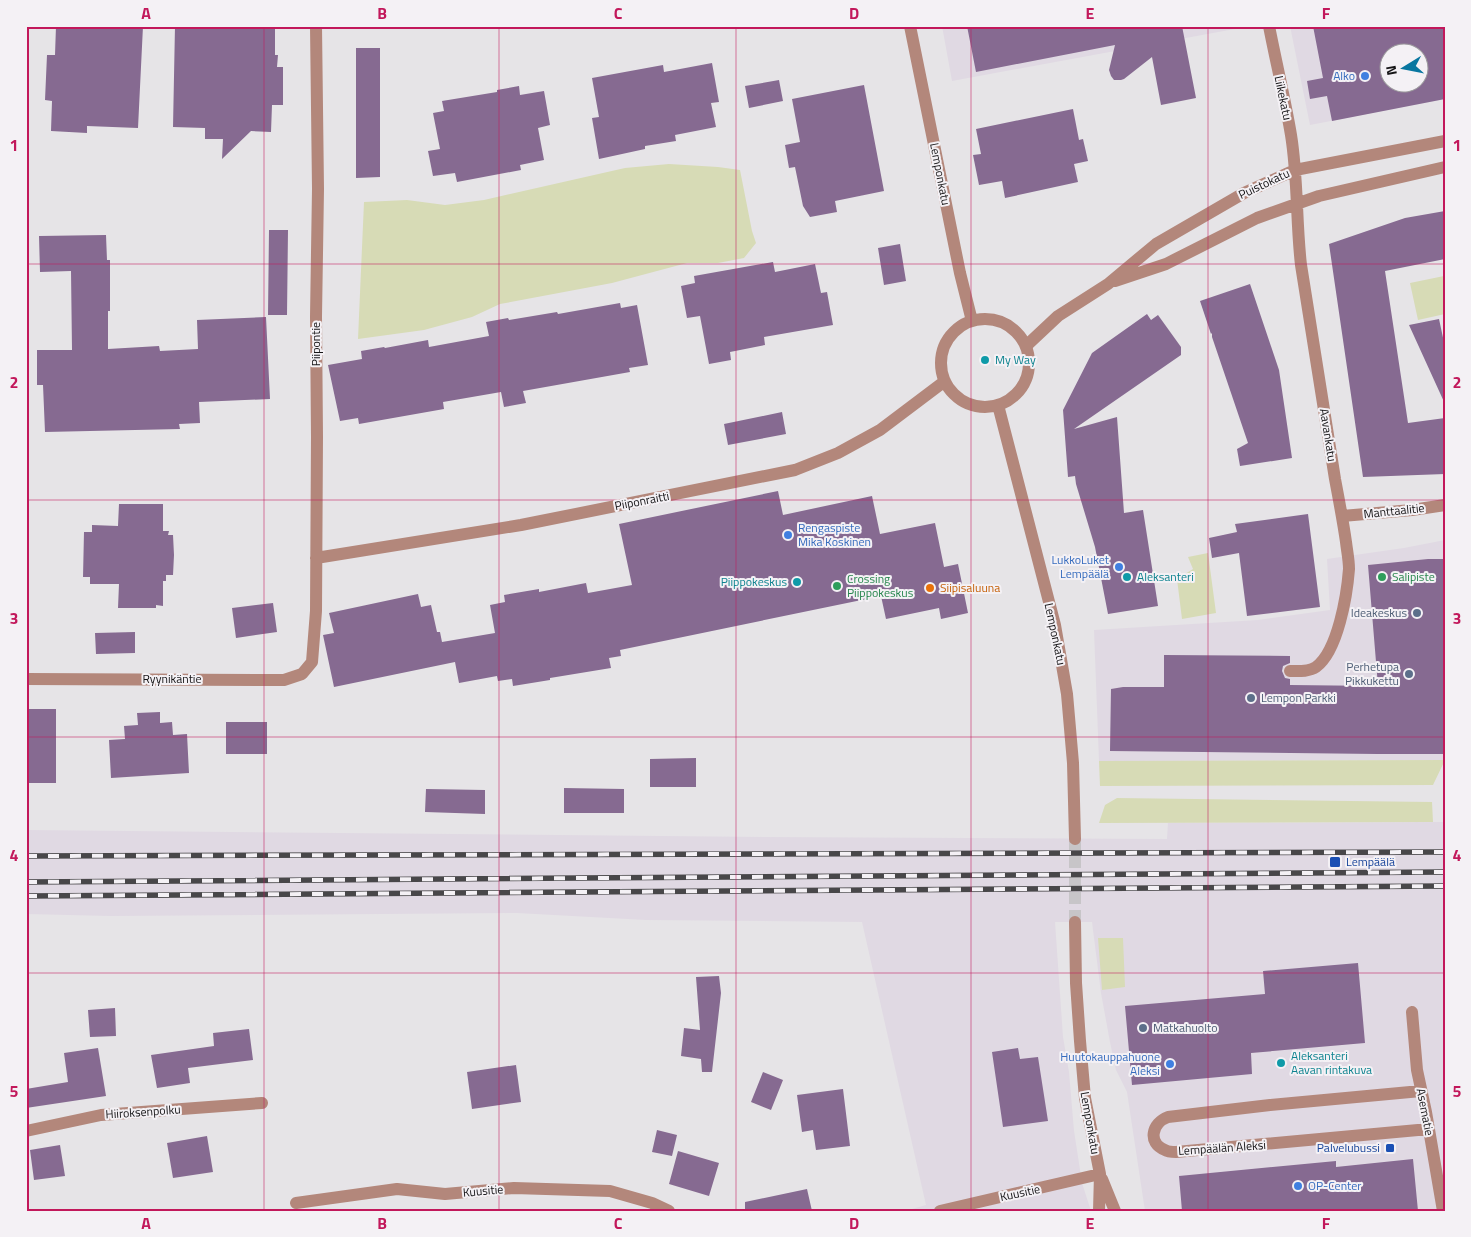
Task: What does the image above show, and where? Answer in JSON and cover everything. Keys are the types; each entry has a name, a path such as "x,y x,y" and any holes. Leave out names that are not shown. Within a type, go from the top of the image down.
{"street":[{"name":"Piipontie","path":"312,662 316,611 318,189 316,26"},
{"name":"Lemponkatu","path":"910,26 960,273 972,320"},
{"name":"Liikekatu","path":"1269,26 1291,135 1295,170"},
{"name":"Puistokatu","path":"1026,346 1058,316 1108,284 1156,244 1244,193 1295,170 1445,141"},
{"name":"Puistokatu","path":"1108,284 1166,264 1256,218 1319,196 1445,167"},
{"name":"Aavankatu","path":"1290,671 1315,668 1333,643 1342,615 1349,566 1301,265 1295,170"},
{"path":"984,318 997,320 1019,334 1026,346 1029,360 1027,375 1021,388 1011,398 998,405 985,407 972,405 961,400 952,392 945,381 941,367 942,352 948,338 958,327 972,320 984,318"},
{"name":"Piiponraitti","path":"316,558 521,525 795,470 838,453 880,430 945,381"},
{"name":"Lemponkatu","path":"998,405 1056,635 1067,694 1073,763 1075,839"},
{"name":"Manttaalitie","path":"1342,516 1445,505"},
{"name":"Ryynikäntie","path":"26,678 284,680 302,674 312,662"},
{"name":"Lemponkatu","path":"1075,922 1076,983 1084,1089 1100,1174 1115,1211"},
{"name":"Asematie","path":"1412,1012 1415,1060 1443,1211"},
{"name":"Lempäälän Aleksi","path":"1421,1091 1270,1105 1168,1117 1161,1120 1156,1126 1154,1138 1155,1142 1166,1151 1176,1152 1429,1129"},
{"name":"Hiiroksenpolku","path":"26,1131 101,1115 262,1104"},
{"name":"Lemponkatu","path":"1099,1211 1100,1174"},
{"name":"Kuusitie","path":"940,1211 1100,1174"},
{"name":"Kuusitie","path":"296,1203 397,1189 445,1194 514,1188 610,1191 669,1211"}],"shaded area":[{"path":"942,26 1251,26 952,81"},
{"path":"1290,26 1445,26 1445,99 1310,125"},
{"path":"1445,540 1445,760 1099,761 1094,630 1258,620 1330,610 1327,559"},
{"path":"1445,822 1445,1211 1145,1211 1127,1092 1116,1070 1101,993 1092,922 1055,922 1063,1037 1069,1072 1074,1131 1082,1183 1091,1211 905,1211 926,1205 862,922 646,920 517,913 111,916 26,914 26,830 1167,839 1168,823"}],"green space":[{"path":"669,164 740,170 756,243 744,258 718,263 687,263 612,283 500,304 472,317 424,330 358,339 364,202 407,200 445,205 484,200 625,168"},
{"path":"1444,276 1445,314 1418,320 1410,283"},
{"path":"1208,553 1216,613 1182,619 1177,579 1193,569 1188,557"},
{"path":"1445,760 1433,785 1100,786 1099,761"},
{"path":"1117,798 1432,802 1433,822 1099,823 1105,805"},
{"path":"1098,938 1123,938 1125,987 1102,990"}],"building":[{"path":"56,26 143,26 138,128 87,126 87,133 51,131 52,101 45,100 47,55 55,55"},
{"path":"175,26 275,26 275,55 278,55 277,67 283,67 283,105 272,105 271,132 251,131 222,159 223,139 205,139 205,128 173,127"},
{"path":"967,26 1182,26 1196,98 1161,105 1152,57 1124,79 1114,80 1109,70 1115,45 976,72"},
{"path":"1313,26 1445,26 1445,99 1332,121 1327,96 1310,99 1307,81 1323,78"},
{"path":"356,48 380,48 380,177 356,178"},
{"path":"712,63 719,102 711,103 716,127 675,135 676,141 645,146 645,149 599,159 592,118 599,117 592,78 663,65 664,72"},
{"path":"779,80 783,101 749,108 745,86"},
{"path":"864,85 884,191 835,201 837,212 810,217 803,206 795,167 789,168 785,145 800,142 792,99"},
{"path":"519,86 520,95 544,91 550,125 538,128 544,160 520,165 521,170 457,182 455,173 433,176 428,151 440,149 433,113 444,111 442,101 497,92 497,90"},
{"path":"1073,109 1079,140 1083,139 1088,161 1074,164 1078,182 1005,198 1002,181 979,185 973,155 981,154 976,129"},
{"path":"1445,211 1445,259 1385,271 1408,423 1445,418 1445,474 1363,477 1329,244 1405,218"},
{"path":"269,230 288,230 287,315 268,315"},
{"path":"106,235 107,260 110,260 108,349 159,346 160,351 198,349 197,320 266,317 270,399 199,402 200,423 179,424 180,429 45,432 43,385 37,385 37,350 72,350 71,271 40,272 39,236"},
{"path":"900,244 906,281 884,285 878,248"},
{"path":"773,262 775,272 815,264 821,293 827,292 833,325 764,337 765,345 730,352 731,360 709,364 700,316 687,318 681,286 695,283 694,276"},
{"path":"1250,284 1279,370 1292,458 1240,466 1237,449 1248,443 1200,301"},
{"path":"620,303 621,308 637,305 648,365 629,368 630,372 523,391 526,403 504,407 501,392 443,402 444,409 359,424 358,418 340,421 328,365 362,359 361,351 428,340 429,347 489,336 486,322 557,312 558,314"},
{"path":"1147,314 1151,320 1158,315 1181,347 1181,355 1074,429 1117,417 1124,513 1143,510 1158,606 1108,614 1095,547 1075,476 1068,477 1063,410 1092,353"},
{"path":"1439,319 1445,347 1445,404 1409,325"},
{"path":"782,412 786,434 728,445 724,424"},
{"name":"Piippokeskus","path":"778,491 783,515 872,496 880,534 935,523 944,567 958,564 968,613 941,619 939,608 886,619 881,596 620,650 621,656 609,658 611,668 550,678 550,680 513,686 512,679 498,681 497,676 459,683 455,662 334,687 323,635 334,633 329,613 418,594 421,607 431,605 437,632 440,632 442,642 495,633 490,605 505,602 504,595 539,589 539,592 586,583 588,593 632,585 619,524"},
{"path":"119,504 163,504 163,531 169,531 168,535 173,535 174,555 173,575 166,575 166,581 163,581 163,606 156,605 156,608 118,608 119,584 90,584 90,577 83,577 84,532 92,532 92,525 118,526"},
{"path":"1308,514 1320,607 1247,616 1239,553 1212,558 1209,538 1237,532 1235,524"},
{"name":"Lempon Parkki","path":"1445,559 1445,754 1110,751 1111,689 1123,687 1164,687 1164,655 1290,656 1290,663 1283,666 1282,671 1285,678 1290,679 1290,685 1378,686 1368,565"},
{"path":"273,603 277,632 236,638 232,608"},
{"path":"135,632 135,653 96,654 95,633"},
{"path":"26,709 56,709 56,783 26,783"},
{"path":"160,712 160,723 172,722 173,735 187,734 189,773 111,778 109,740 125,739 124,726 138,725 137,713"},
{"path":"226,722 267,722 267,754 226,754"},
{"path":"696,758 696,787 650,787 650,759"},
{"path":"564,788 624,789 624,813 564,813"},
{"path":"426,789 485,790 485,814 425,812"},
{"path":"1358,963 1365,1043 1251,1053 1252,1074 1132,1085 1125,1006 1265,994 1263,971"},
{"path":"719,976 721,993 712,1072 702,1072 701,1059 681,1056 684,1028 700,1030 696,977"},
{"path":"115,1008 116,1036 90,1037 88,1010"},
{"path":"249,1029 253,1060 188,1068 190,1083 157,1088 151,1055 214,1046 213,1033"},
{"path":"98,1048 106,1096 26,1108 26,1089 68,1082 64,1053"},
{"path":"1018,1048 1020,1059 1038,1057 1048,1121 1003,1127 992,1052"},
{"path":"516,1065 521,1102 472,1109 467,1072"},
{"path":"763,1072 783,1080 771,1110 751,1102"},
{"path":"843,1089 850,1146 816,1150 813,1130 802,1132 797,1095"},
{"path":"657,1130 677,1135 672,1156 652,1152"},
{"path":"207,1136 213,1172 173,1178 167,1143"},
{"path":"60,1145 65,1176 34,1180 30,1150"},
{"path":"678,1151 719,1163 709,1196 669,1184"},
{"name":"OP-Center","path":"1413,1159 1418,1211 1182,1211 1179,1176 1336,1161 1336,1167"},
{"path":"807,1189 812,1211 745,1211 745,1202"}],"tunnel":[{"path":"1075,839 1075,922"}],"railway":[{"path":"26,856 1445,852"},
{"path":"26,882 1445,872"},
{"path":"26,896 1445,886"}],"place":[{"name":"Alko","path":"1365,76"},
{"name":"My Way","path":"985,360"},
{"name":"Rengaspiste Mika Koskinen","path":"788,535"},
{"name":"LukkoLuket Lempäälä","path":"1119,567"},
{"name":"Aleksanteri","path":"1127,577"},
{"name":"Salipiste","path":"1382,577"},
{"name":"Piippokeskus","path":"797,582"},
{"name":"Crossing Piippokeskus","path":"837,586"},
{"name":"Siipisaluuna","path":"930,588"},
{"name":"Ideakeskus","path":"1417,613"},
{"name":"Perhetupa Pikkukettu","path":"1409,674"},
{"name":"Lempon Parkki","path":"1251,698"},
{"name":"Lempäälä","path":"1335,862"},
{"name":"Matkahuolto","path":"1143,1028"},
{"name":"Aleksanteri Aavan rintakuva","path":"1281,1063"},
{"name":"Huutokauppahuone Aleksi","path":"1170,1064"},
{"name":"Palvelubussi","path":"1390,1148"},
{"name":"OP-Center","path":"1298,1186"}]}
